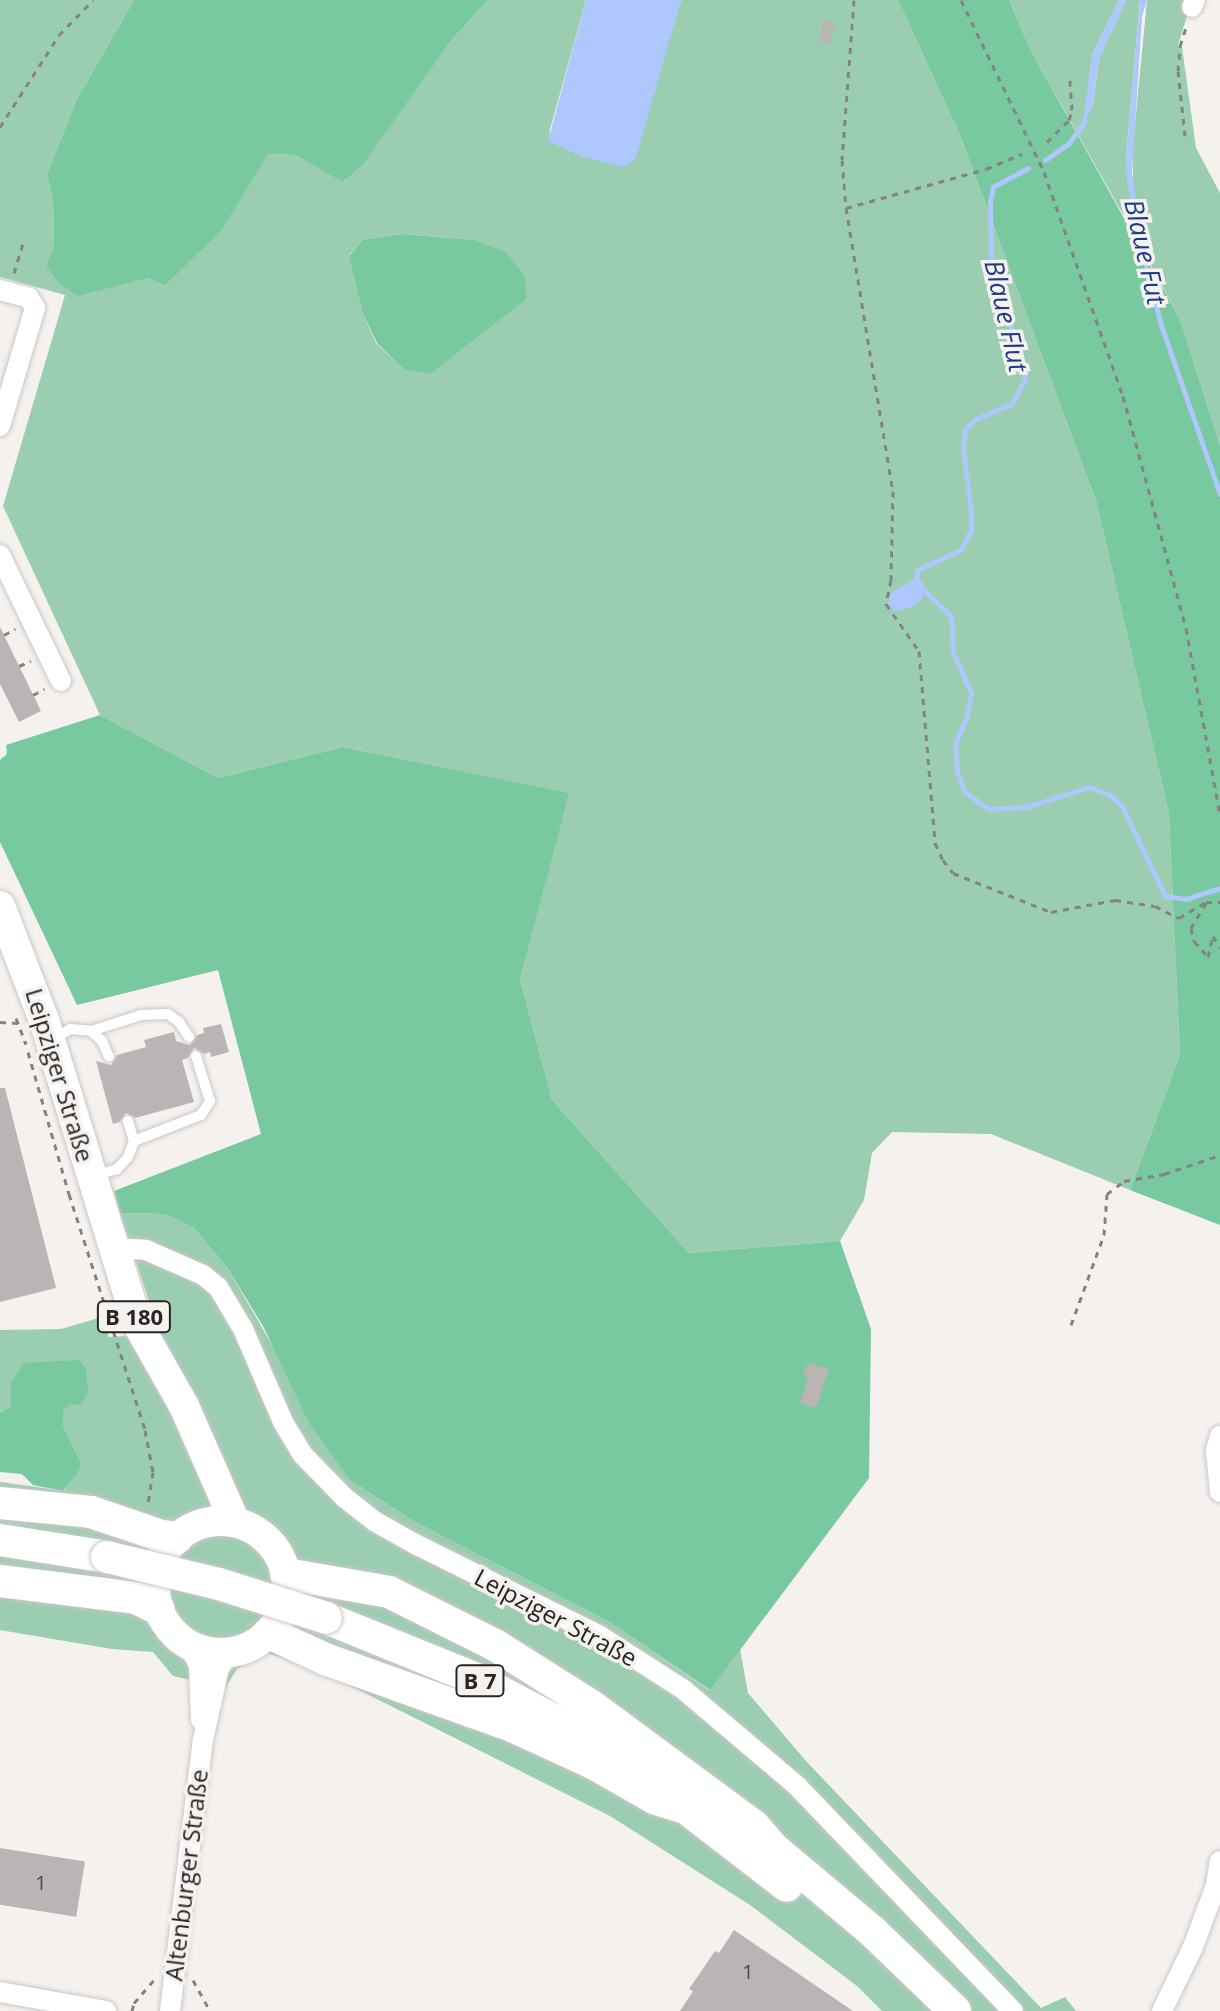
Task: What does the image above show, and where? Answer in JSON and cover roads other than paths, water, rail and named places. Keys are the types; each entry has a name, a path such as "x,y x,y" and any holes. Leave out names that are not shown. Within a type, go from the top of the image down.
{"highway":[{"path":"0,1503 91,1512 142,1530 188,1531"},
{"name":"B 7","path":"0,1540 107,1557 245,1591 326,1618 474,1678 626,1759 651,1769 773,1848 873,1932 955,2011"},
{"path":"286,1574 389,1592 495,1645 642,1739 754,1826 773,1848"},
{"path":"0,1581 136,1598 154,1617"},
{"path":"269,1633 325,1659 512,1726 595,1764 656,1799 682,1807"},
{"name":"B 7","path":"626,1759 682,1807 809,1904 926,2011"}],"main road":[{"name":"Leipziger Straße","path":"0,906 38,1044 91,1177 137,1323 196,1434 235,1522"},
{"name":"Leipziger Straße","path":"188,1531 203,1493 196,1434"},
{"path":"154,1617 171,1629 182,1649 230,1652 251,1646 269,1633 286,1599 286,1574 281,1559 263,1535 235,1522 188,1531"},
{"name":"B 180","path":"154,1617 160,1563 188,1531"}],"street":[{"path":"0,426 35,308 29,298 4,291"},
{"path":"0,555 61,681"},
{"name":"Leipziger Straße","path":"111,1248 146,1250 203,1275 218,1287 243,1329 283,1422 303,1455 345,1498 374,1521 600,1636 684,1690 797,1786 1013,2011"},
{"path":"1220,1436 1216,1450 1220,1492"},
{"name":"Altenburger Straße","path":"182,1649 199,1666 203,1740"},
{"name":"Altenburger Straße","path":"170,2011 203,1740 219,1668 230,1652"},
{"path":"1162,2011 1193,1947 1216,1885 1220,1861"},
{"path":"0,1992 106,2011"}],"lane":[{"path":"38,1044 70,1029 91,1031 141,1015 168,1014 179,1022 189,1037"},
{"path":"91,1031 102,1041 109,1057"},
{"path":"134,1141 201,1115 210,1101 196,1056"},
{"path":"91,1177 117,1169 128,1157 134,1141 128,1121"}],"water":[{"path":"586,0 681,0 639,147 634,161 623,167 580,156 548,141"},
{"path":"1119,0 1126,0 1099,58 1093,105 1082,128 1092,55"},
{"path":"1140,0 1147,0 1142,17 1132,173 1144,259 1127,183 1126,159"},
{"path":"916,579 923,582 923,598 910,608 894,611 888,603 892,591"}],"waterway":[{"name":"Blaue Flut","path":"1045,160 1069,143 1084,122"},
{"name":"Blaue Flut","path":"1028,168 993,187 990,201 991,257 1003,307 1020,350 1025,379 1011,404 974,420 965,430 963,449 971,530 961,550 917,570 916,583 951,616 953,652 971,693 967,716 955,744 957,772 964,791 988,809 1026,807 1089,787 1110,795 1122,806 1165,896 1186,899 1220,888"},
{"name":"Blaue Fut","path":"1143,255 1161,325 1220,494"}]}
